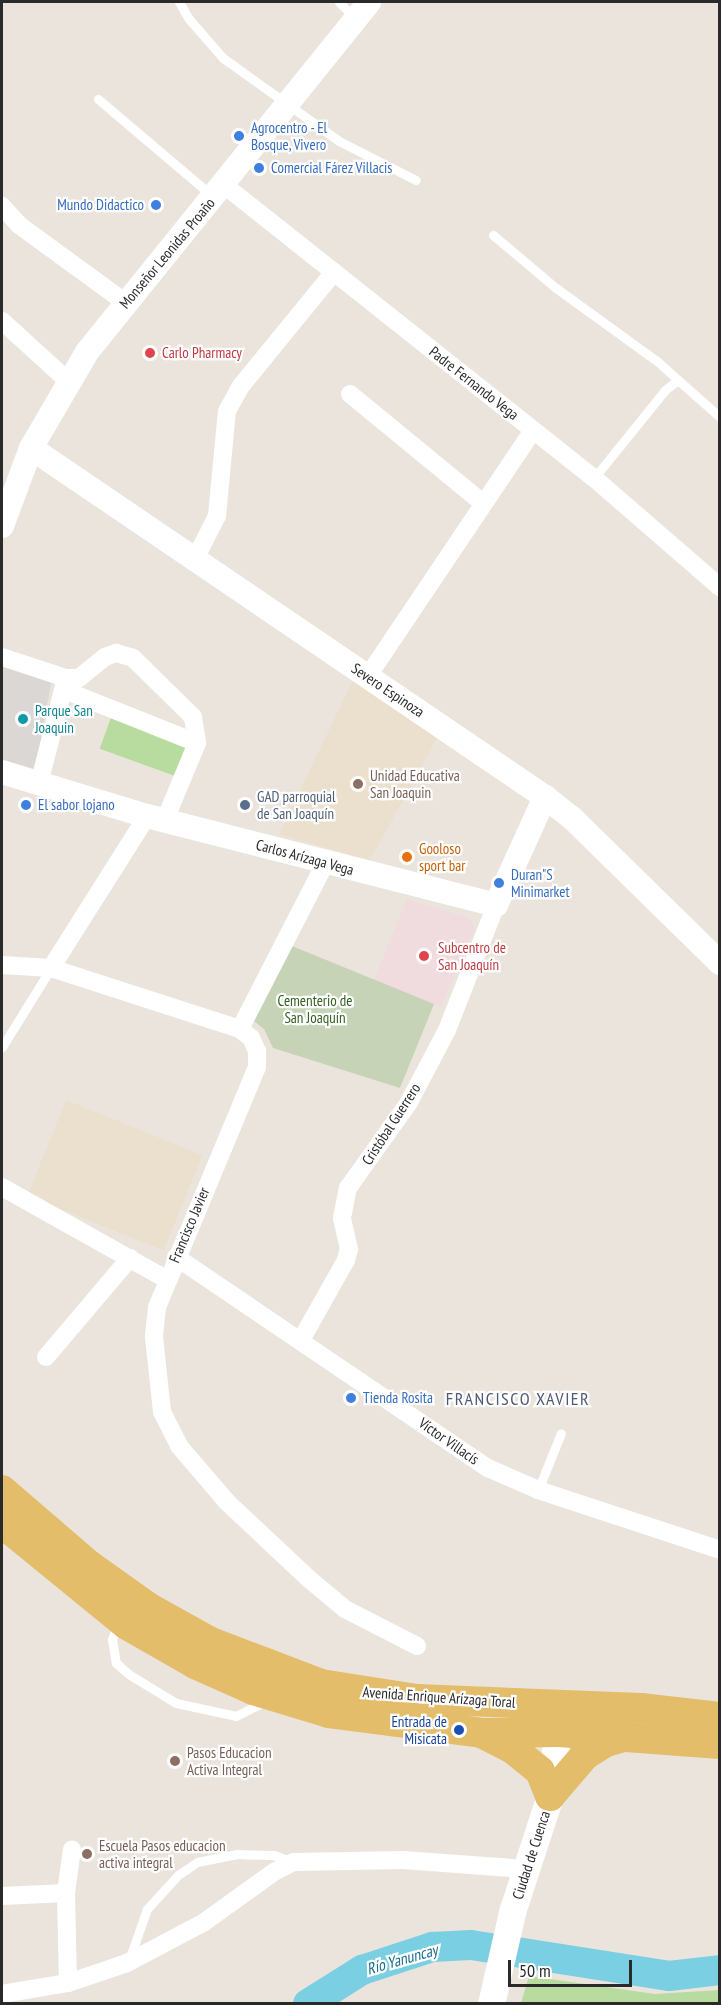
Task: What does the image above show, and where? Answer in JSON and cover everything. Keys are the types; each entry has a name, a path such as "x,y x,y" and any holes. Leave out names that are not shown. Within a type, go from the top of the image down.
{"main road":[{"name":"Avenida Enrique Arízaga Toral","path":"2,1490 89,1565 148,1607 212,1642 274,1670 370,1695 560,1718 720,1717"},
{"name":"Avenida Enrique Arízaga Toral","path":"2,1523 120,1619 195,1664 272,1696 329,1713 482,1734 560,1718 624,1737 720,1744"},
{"name":"Ciudad de Cuenca","path":"491,2003 512,1912 550,1796 560,1718"},
{"path":"482,1734 514,1750 540,1771 550,1796 585,1755 606,1742 624,1737"}],"street":[{"name":"Monseñor Leonidas Proaño","path":"2,526 31,448 68,381 126,303 288,105 362,10"},
{"name":"Padre Fernando Vega","path":"218,191 334,272 594,478 720,587"},
{"path":"2,206 19,225 126,303"},
{"path":"195,559 217,516 227,411 241,386 334,272"},
{"path":"2,321 68,381"},
{"path":"350,394 484,504"},
{"path":"368,676 533,430"},
{"name":"Severo Espinoza","path":"31,448 545,797 573,819 712,958"},
{"path":"51,968 156,818 197,743 193,717 133,658 116,653 105,657 79,678 65,684"},
{"path":"2,657 197,743"},
{"path":"39,784 65,684"},
{"name":"Carlos Arízaga Vega","path":"2,772 156,818 496,905"},
{"path":"496,905 545,797"},
{"path":"2,965 51,968 240,1029 326,862"},
{"name":"Cristóbal Guerrero","path":"301,1340 346,1260 349,1249 342,1218 348,1188 408,1104 447,1030 496,905"},
{"path":"712,958 720,976"},
{"name":"Francisco Javier","path":"240,1029 252,1038 257,1067 166,1279 157,1306 154,1337 156,1377 162,1412 179,1446 227,1502 345,1609 417,1646"},
{"path":"2,1187 166,1279"},
{"name":"Víctor Villacís","path":"176,1257 489,1468 538,1490 720,1550"},
{"path":"46,1357 130,1258"},
{"path":"68,1983 66,1893 72,1849"},
{"path":"2,1994 68,1983 128,1964 203,1923 274,1872 294,1862 403,1860 526,1869"},
{"path":"2,1896 66,1893"}],"lane":[{"path":"179,2 189,20 223,58 339,141 416,180"},
{"path":"339,2 362,10"},
{"path":"98,99 218,191"},
{"path":"493,235 556,288 657,361 720,417"},
{"path":"594,478 665,390 678,380"},
{"path":"2,1047 51,968"},
{"path":"538,1490 561,1433"},
{"path":"120,1619 112,1639 116,1663 176,1703 236,1716 254,1710 272,1696"},
{"path":"128,1964 147,1909 178,1875 196,1862 237,1854 274,1855 294,1862"}],"shaded area":[{"name":"Parque San Joaquin","path":"2,660 52,677 35,774 2,762"},
{"name":"Unidad Educativa San Joaquin","path":"355,676 440,733 370,860 279,834"},
{"name":"Subcentro de San Joaquín","path":"407,899 469,918 473,924 474,932 440,1007 374,980"},
{"path":"66,1100 202,1155 164,1251 27,1195"}],"green space":[{"path":"113,712 194,741 180,778 100,749"},
{"name":"Cementerio de San Joaquín","path":"292,946 434,1004 400,1088 273,1048 264,1029 251,1019"},
{"path":"529,1976 655,1994 719,1990 719,2003 521,2003"}],"waterway":[{"name":"Río Yanuncay","path":"308,2004 362,1970 432,1947 471,1945 669,1976 720,1970"}],"place":[{"name":"Agrocentro - El Bosque, Vivero","path":"239,136"},
{"name":"Comercial Fárez Villacis","path":"259,168"},
{"name":"Mundo Didactico","path":"156,205"},
{"name":"Carlo Pharmacy","path":"150,353"},
{"name":"Parque San Joaquin","path":"23,719"},
{"name":"Unidad Educativa San Joaquin","path":"358,784"},
{"name":"El sabor lojano","path":"26,805"},
{"name":"GAD parroquial de San Joaquín","path":"245,805"},
{"name":"Gooloso sport bar","path":"407,857"},
{"name":"Duran\"S Minimarket","path":"499,883"},
{"name":"Subcentro de San Joaquín","path":"424,956"},
{"name":"Tienda Rosita","path":"351,1398"},
{"name":"Entrada de Misicata","path":"459,1730"},
{"name":"Pasos Educacion Activa Integral","path":"175,1761"},
{"name":"Escuela Pasos educacion activa integral","path":"87,1854"}],"district":[{"name":"FRANCISCO XAVIER","path":"518,1399"}]}
